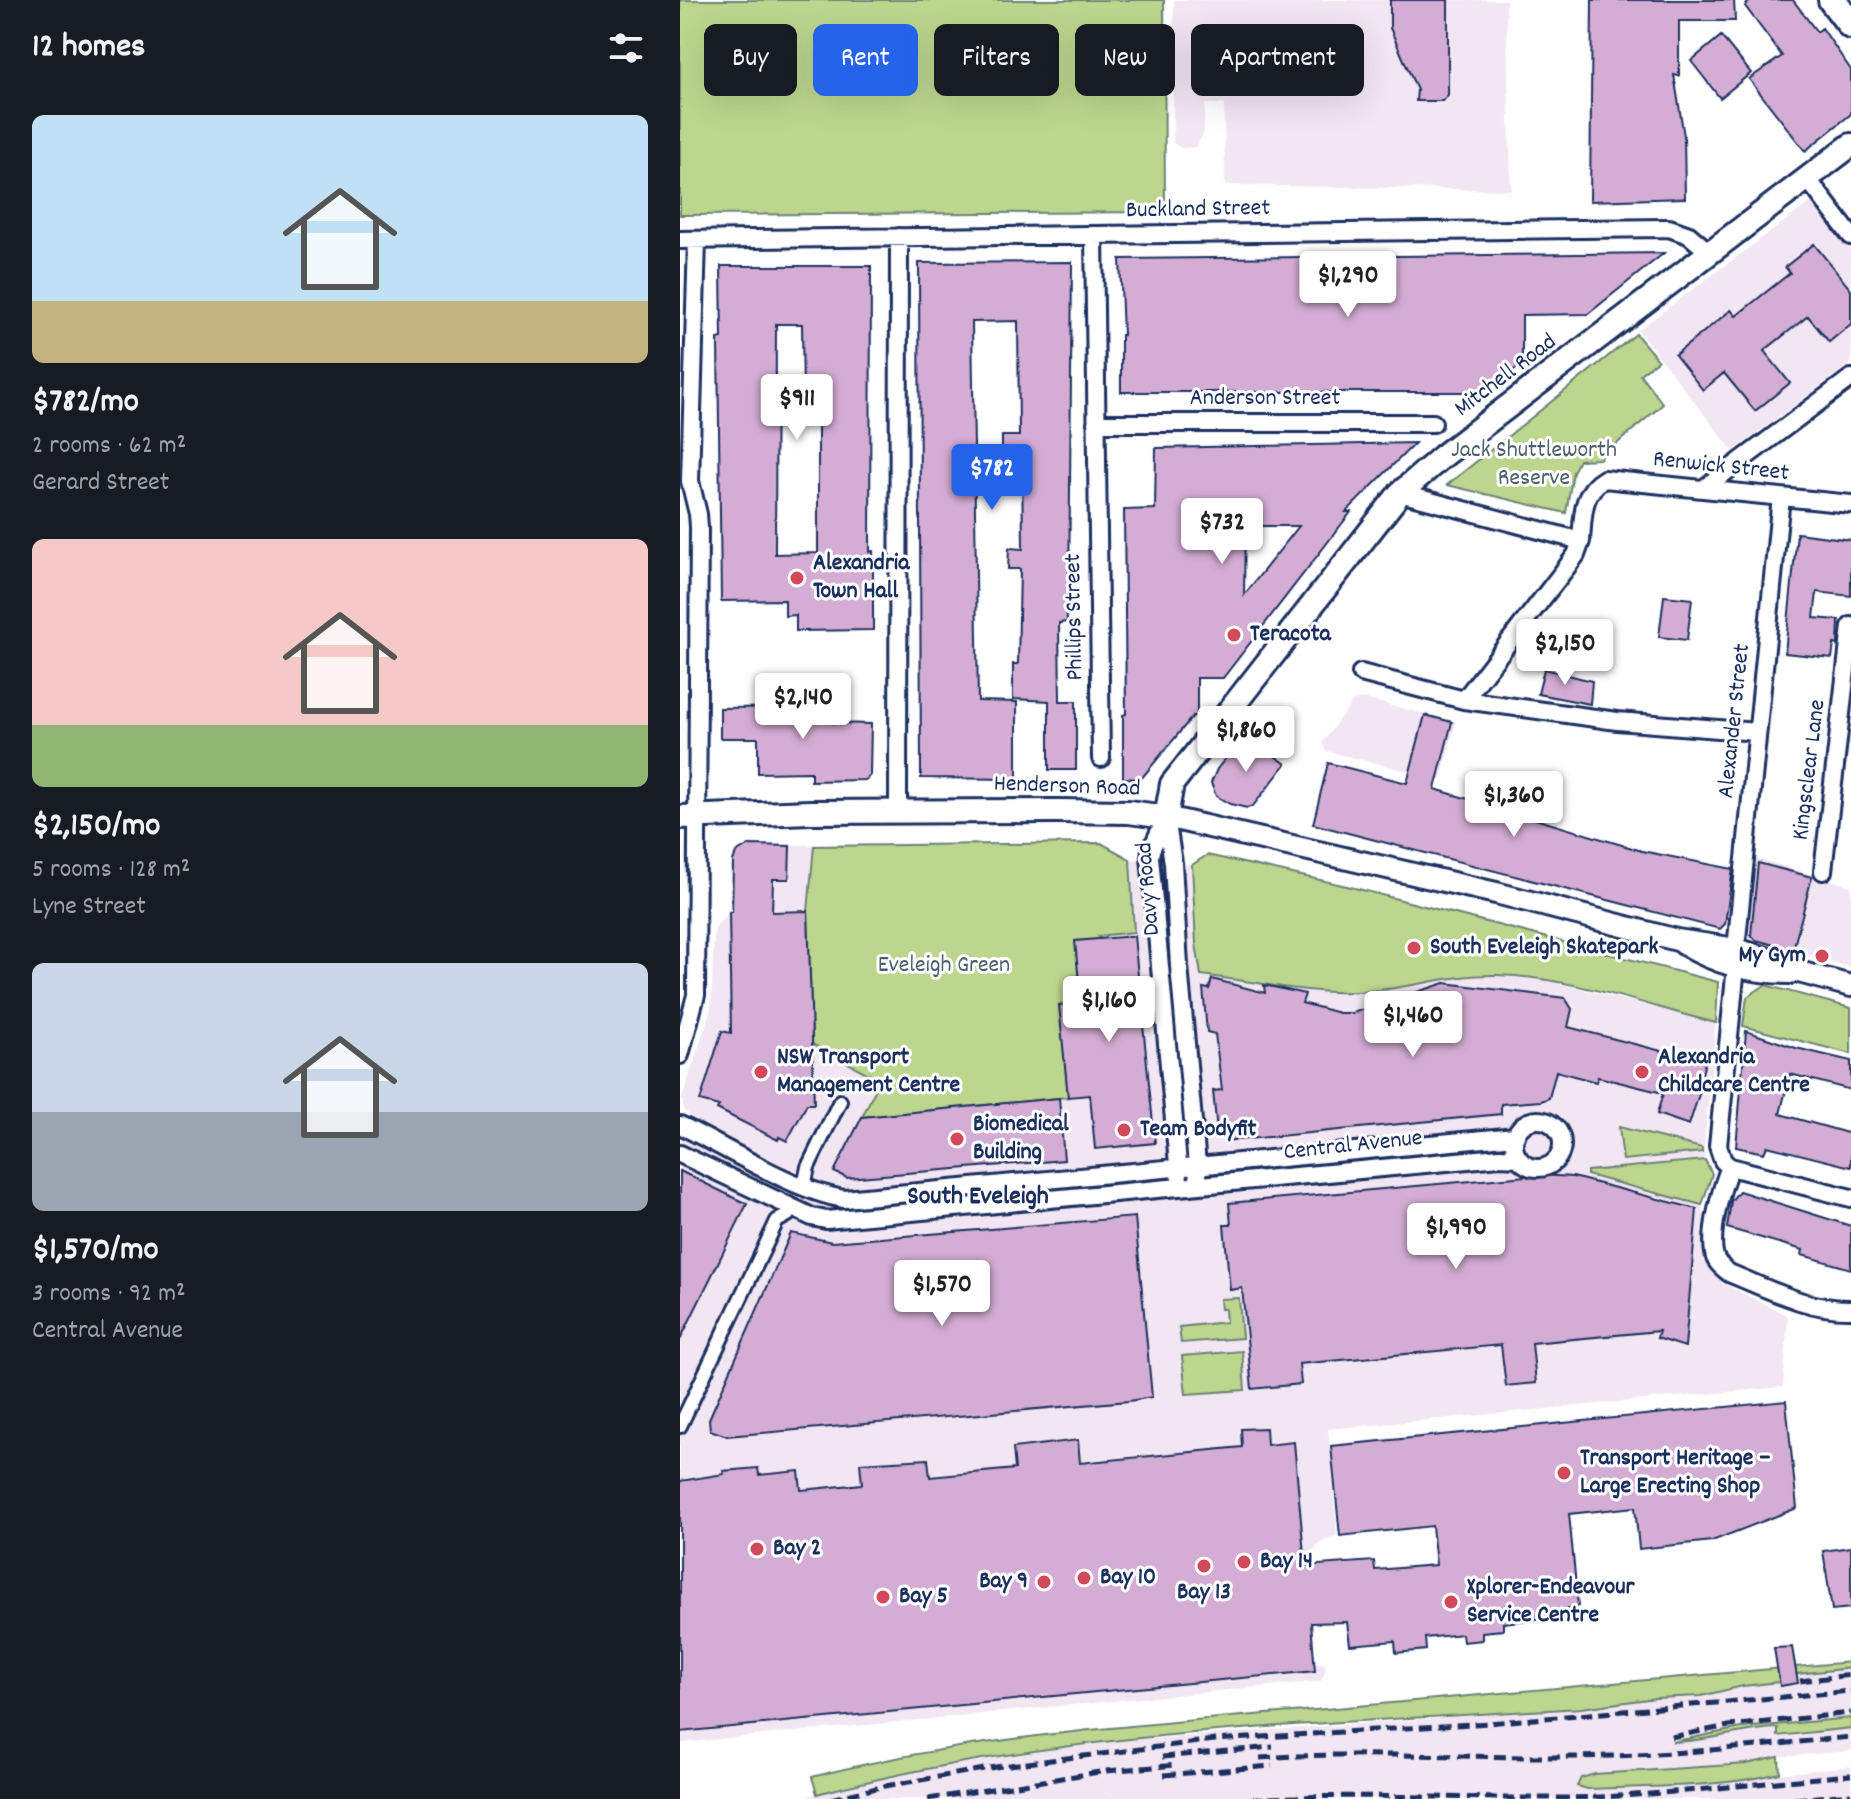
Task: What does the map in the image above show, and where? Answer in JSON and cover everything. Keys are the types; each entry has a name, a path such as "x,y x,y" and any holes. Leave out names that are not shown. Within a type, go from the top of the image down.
{"main road":[{"path":"1832,0 1851,25"},
{"name":"Mitchell Road","path":"1166,817 1172,784 1400,493 1443,456 1851,145"},
{"name":"Henderson Road","path":"689,817 898,810 1129,812 1166,817"}],"street":[{"path":"1807,178 1851,236"},
{"name":"Buckland Street","path":"688,240 1669,228 1684,233 1709,252"},
{"name":"Phillips Street","path":"1094,235 1101,758"},
{"path":"898,810 899,237"},
{"path":"680,1055 696,995 689,817 699,527 690,481 688,240"},
{"path":"1703,489 1851,378"},
{"name":"Anderson Street","path":"1096,423 1433,423"},
{"name":"Renwick Street","path":"1581,541 1585,501 1593,485 1604,479 1851,504"},
{"path":"1400,493 1581,541 1576,555 1464,700"},
{"name":"Alexander Street","path":"1730,1167 1723,1161 1718,1146 1781,497"},
{"name":"Kingsclear Lane","path":"1823,871 1851,626"},
{"path":"1361,673 1464,700 1617,721 1757,732"},
{"name":"Henderson Road","path":"1166,817 1496,893 1736,958 1766,958 1799,972 1851,986"},
{"name":"Davy Road","path":"1166,817 1172,854 1182,1011 1199,1186"},
{"name":"Davy Road","path":"1166,817 1150,857 1180,1187"},
{"path":"1164,1012 1182,1011"},
{"path":"805,1182 808,1167 840,1101"},
{"path":"1537,1120 1553,1125 1562,1140 1558,1156 1550,1164 1534,1167 1519,1158 1515,1147 1516,1136 1522,1127 1537,1120"},
{"name":"Central Avenue","path":"680,1125 802,1186 844,1199 1516,1136"},
{"name":"Central Avenue","path":"680,1154 812,1217 848,1219 1487,1158 1519,1158"},
{"path":"1851,1198 1730,1167 1720,1192 1713,1254 1729,1273 1806,1304 1830,1310 1851,1309"},
{"path":"680,1426 777,1221 788,1215 792,1208"}],"shaded area":[{"path":"1174,0 1506,0 1511,190 1225,185 1224,104 1205,104 1204,132 1196,147 1181,148 1173,143"},
{"path":"1815,199 1851,248 1851,363 1733,451 1638,330"},
{"path":"1365,699 1456,722 1441,779 1326,751 1322,743 1353,701"},
{"path":"1101,843 1130,859 1192,865 1196,944 1202,975 1355,992 1495,975 1546,980 1716,1023 1704,1146 1703,1205 1707,1259 1712,1272 1722,1283 1788,1316 1783,1387 1328,1429 1337,1535 1307,1553 1316,1664 1324,1663 1326,1668 1321,1681 680,1743 680,1144 690,1116 684,1110 682,1098 711,1009 714,933 729,912 736,853 749,845"},
{"path":"1754,858 1851,886 1851,968 1747,936"},
{"path":"1851,1668 1851,1751 1779,1757 1746,1764 1595,1774 1581,1778 1577,1786 1580,1789 1679,1785 1851,1766 1851,1799 797,1799 903,1773 1094,1743 1581,1708 1656,1698 1701,1696 1743,1686 1779,1682 1778,1676"}],"green space":[{"path":"680,0 1164,0 1164,24 1075,24 1075,96 1164,96 1165,212 680,215"},
{"name":"Jack Shuttleworth Reserve","path":"1636,334 1658,360 1640,374 1663,404 1599,459 1579,460 1573,472 1566,513 1447,485"},
{"name":"Eveleigh Green","path":"1101,843 1130,859 1134,932 1098,936 1103,940 1081,1003 1060,1005 1068,1097 862,1117 880,1080 812,1044 808,911 814,846"},
{"path":"1207,855 1347,886 1718,982 1716,1023 1580,986 1524,977 1479,975 1376,991 1338,992 1201,975 1196,944 1192,865"},
{"path":"1765,985 1851,1008 1851,1054 1743,1026 1747,997"},
{"path":"1619,1127 1702,1148 1702,1152 1623,1160"},
{"path":"1705,1160 1712,1174 1702,1205 1587,1175 1587,1171"},
{"path":"1239,1298 1242,1338 1181,1343 1179,1327 1226,1322 1220,1299"},
{"path":"1242,1351 1245,1390 1186,1394 1182,1356"},
{"path":"1851,1662 1851,1668 1779,1676 1779,1682 1743,1686 1701,1696 1656,1698 1581,1708 1293,1725 1100,1742 910,1772 817,1794 812,1777 933,1751 1056,1734"},
{"path":"1851,1718 1851,1728 1778,1736 1778,1728 1765,1729 1672,1742 1741,1728"},
{"path":"1779,1757 1780,1773 1757,1778 1684,1786 1588,1789 1577,1786 1581,1778 1595,1774 1746,1764"}],"building":[{"path":"1390,0 1448,0 1448,95 1443,101 1416,101 1417,90 1390,28"},
{"path":"1592,0 1734,0 1735,21 1679,21 1679,76 1674,75 1684,136 1685,198 1590,201"},
{"path":"1751,0 1793,0 1817,32 1822,28 1851,70 1851,114 1805,151 1749,79 1782,56 1745,6"},
{"path":"1721,36 1751,73 1720,98 1691,61"},
{"path":"1814,244 1851,290 1851,324 1829,342 1808,316 1764,351 1790,383 1755,411 1724,373 1703,390 1675,355 1731,310 1736,316 1790,273 1785,267"},
{"path":"1664,253 1588,314 1522,315 1522,364 1485,392 1121,392 1123,335 1120,259"},
{"path":"1072,262 1069,601 1066,601 1067,622 1059,623 1060,701 1076,701 1076,770 1049,770 1049,701 1013,699 1013,664 1018,664 1020,569 1008,569 1009,548 1023,549 1022,455 1015,455 1015,450 1002,451 1002,436 1019,436 1018,321 972,322 978,701 1017,702 1017,779 921,778 919,263"},
{"path":"721,266 871,266 870,552 873,551 873,630 796,631 796,615 785,616 785,600 721,601 718,339 722,338","holes":["776,324 802,324 803,399 818,400 818,553 775,554"]},
{"path":"1415,443 1346,512 1351,512 1223,678 1197,678 1197,716 1193,716 1141,779 1123,778 1123,715 1126,714 1124,510 1155,509 1156,448","holes":["1245,526 1299,526 1244,595"]},
{"path":"1797,533 1851,540 1851,596 1817,592 1814,618 1839,620 1838,645 1834,644 1832,658 1785,653"},
{"path":"1664,596 1692,599 1687,640 1659,637"},
{"path":"1544,669 1592,681 1590,704 1538,694"},
{"path":"833,707 833,723 871,724 870,775 866,780 811,781 811,772 758,773 758,738 720,738 720,708"},
{"path":"1425,715 1452,722 1435,789 1642,851 1733,869 1725,924 1720,929 1313,824 1328,763 1407,783"},
{"path":"1245,734 1286,764 1253,806 1247,808 1230,804 1216,796 1211,783 1217,769"},
{"path":"749,845 790,846 789,879 773,879 772,912 808,911 814,1104 807,1104 787,1141 779,1137 778,1140 717,1109 719,1106 700,1101 722,1031 731,1033 729,912 732,912 733,861 736,853"},
{"path":"1758,863 1812,877 1793,950 1756,940 1751,935"},
{"path":"1134,936 1155,1143 1095,1149 1090,1095 1068,1097 1059,1005 1081,1003 1075,941"},
{"path":"1212,979 1265,993 1264,985 1305,994 1302,1003 1339,1013 1352,1013 1445,983 1565,998 1572,1009 1568,1027 1677,1055 1678,1050 1692,1054 1691,1059 1705,1062 1701,1078 1704,1079 1689,1125 1657,1114 1663,1093 1598,1077 1596,1082 1556,1071 1549,1098 1501,1104 1501,1114 1227,1141 1226,1132 1217,1132 1213,1091 1222,1090 1215,1034 1207,1032 1203,988 1209,989"},
{"path":"1746,1031 1796,1048 1851,1061 1851,1090 1790,1074 1780,1114 1851,1134 1851,1167 1767,1146 1764,1153 1736,1147"},
{"name":"Biomedical Building","path":"1059,1098 1064,1160 847,1178 834,1172 862,1117"},
{"path":"680,1171 747,1204 680,1340"},
{"path":"1539,1175 1573,1177 1697,1209 1685,1347 1657,1338 1659,1331 1532,1343 1536,1383 1506,1386 1501,1345 1299,1364 1301,1384 1252,1389 1242,1288 1230,1290 1224,1225 1231,1225 1229,1203"},
{"path":"1739,1191 1851,1226 1851,1269 1802,1255 1803,1250 1727,1228 1731,1201"},
{"path":"1135,1217 1152,1397 727,1436 710,1430 709,1419 791,1233 832,1242"},
{"path":"1786,1401 1797,1508 1712,1541 1639,1549 1635,1507 1569,1514 1578,1606 1552,1612 1552,1616 1545,1618 1503,1623 1503,1630 1482,1632 1482,1640 1463,1642 1462,1634 1425,1638 1426,1650 1396,1653 1395,1641 1350,1645 1347,1622 1311,1623 1315,1671 680,1732 680,1481 724,1474 723,1471 758,1468 759,1475 799,1471 801,1490 862,1484 860,1463 928,1459 930,1477 1015,1469 1013,1448 1078,1440 1080,1463 1242,1447 1241,1429 1266,1428 1267,1445 1294,1442 1305,1566 1374,1561 1375,1570 1436,1565 1432,1526 1340,1536 1331,1446"},
{"path":"1851,1547 1851,1608 1832,1610 1823,1551"},
{"path":"1792,1647 1798,1683 1780,1686 1774,1648"}],"railway":[{"path":"1800,1681 1851,1675"},
{"path":"831,1799 885,1786 1002,1766 1215,1740 1488,1723 1851,1691"},
{"path":"1671,1737 1729,1726 1851,1713"},
{"path":"1260,1758 1338,1755 1606,1756 1851,1737"},
{"path":"1162,1757 1273,1747"},
{"path":"928,1799 1106,1771 1176,1765"},
{"path":"1164,1775 1272,1766"},
{"path":"1251,1799 1329,1796 1597,1797 1851,1775"},
{"path":"1794,1799 1851,1794"}],"place":[{"name":"Alexandria Town Hall","path":"797,578"},
{"name":"Teracota","path":"1234,635"},
{"name":"South Eveleigh Skatepark","path":"1414,948"},
{"name":"My Gym","path":"1822,956"},
{"name":"NSW Transport Management Centre","path":"761,1072"},
{"name":"Alexandria Childcare Centre","path":"1642,1072"},
{"name":"Team Bodyfit","path":"1124,1130"},
{"name":"Biomedical Building","path":"957,1139"},
{"name":"Transport Heritage – Large Erecting Shop","path":"1564,1473"},
{"name":"Bay 2","path":"757,1549"},
{"name":"Bay 14","path":"1244,1562"},
{"name":"Bay 13","path":"1204,1566"},
{"name":"Bay 10","path":"1084,1578"},
{"name":"Bay 9","path":"1044,1582"},
{"name":"Bay 5","path":"883,1597"},
{"name":"Xplorer-Endeavour Service Centre","path":"1451,1602"}],"district":[{"name":"South Eveleigh","path":"978,1197"}]}
